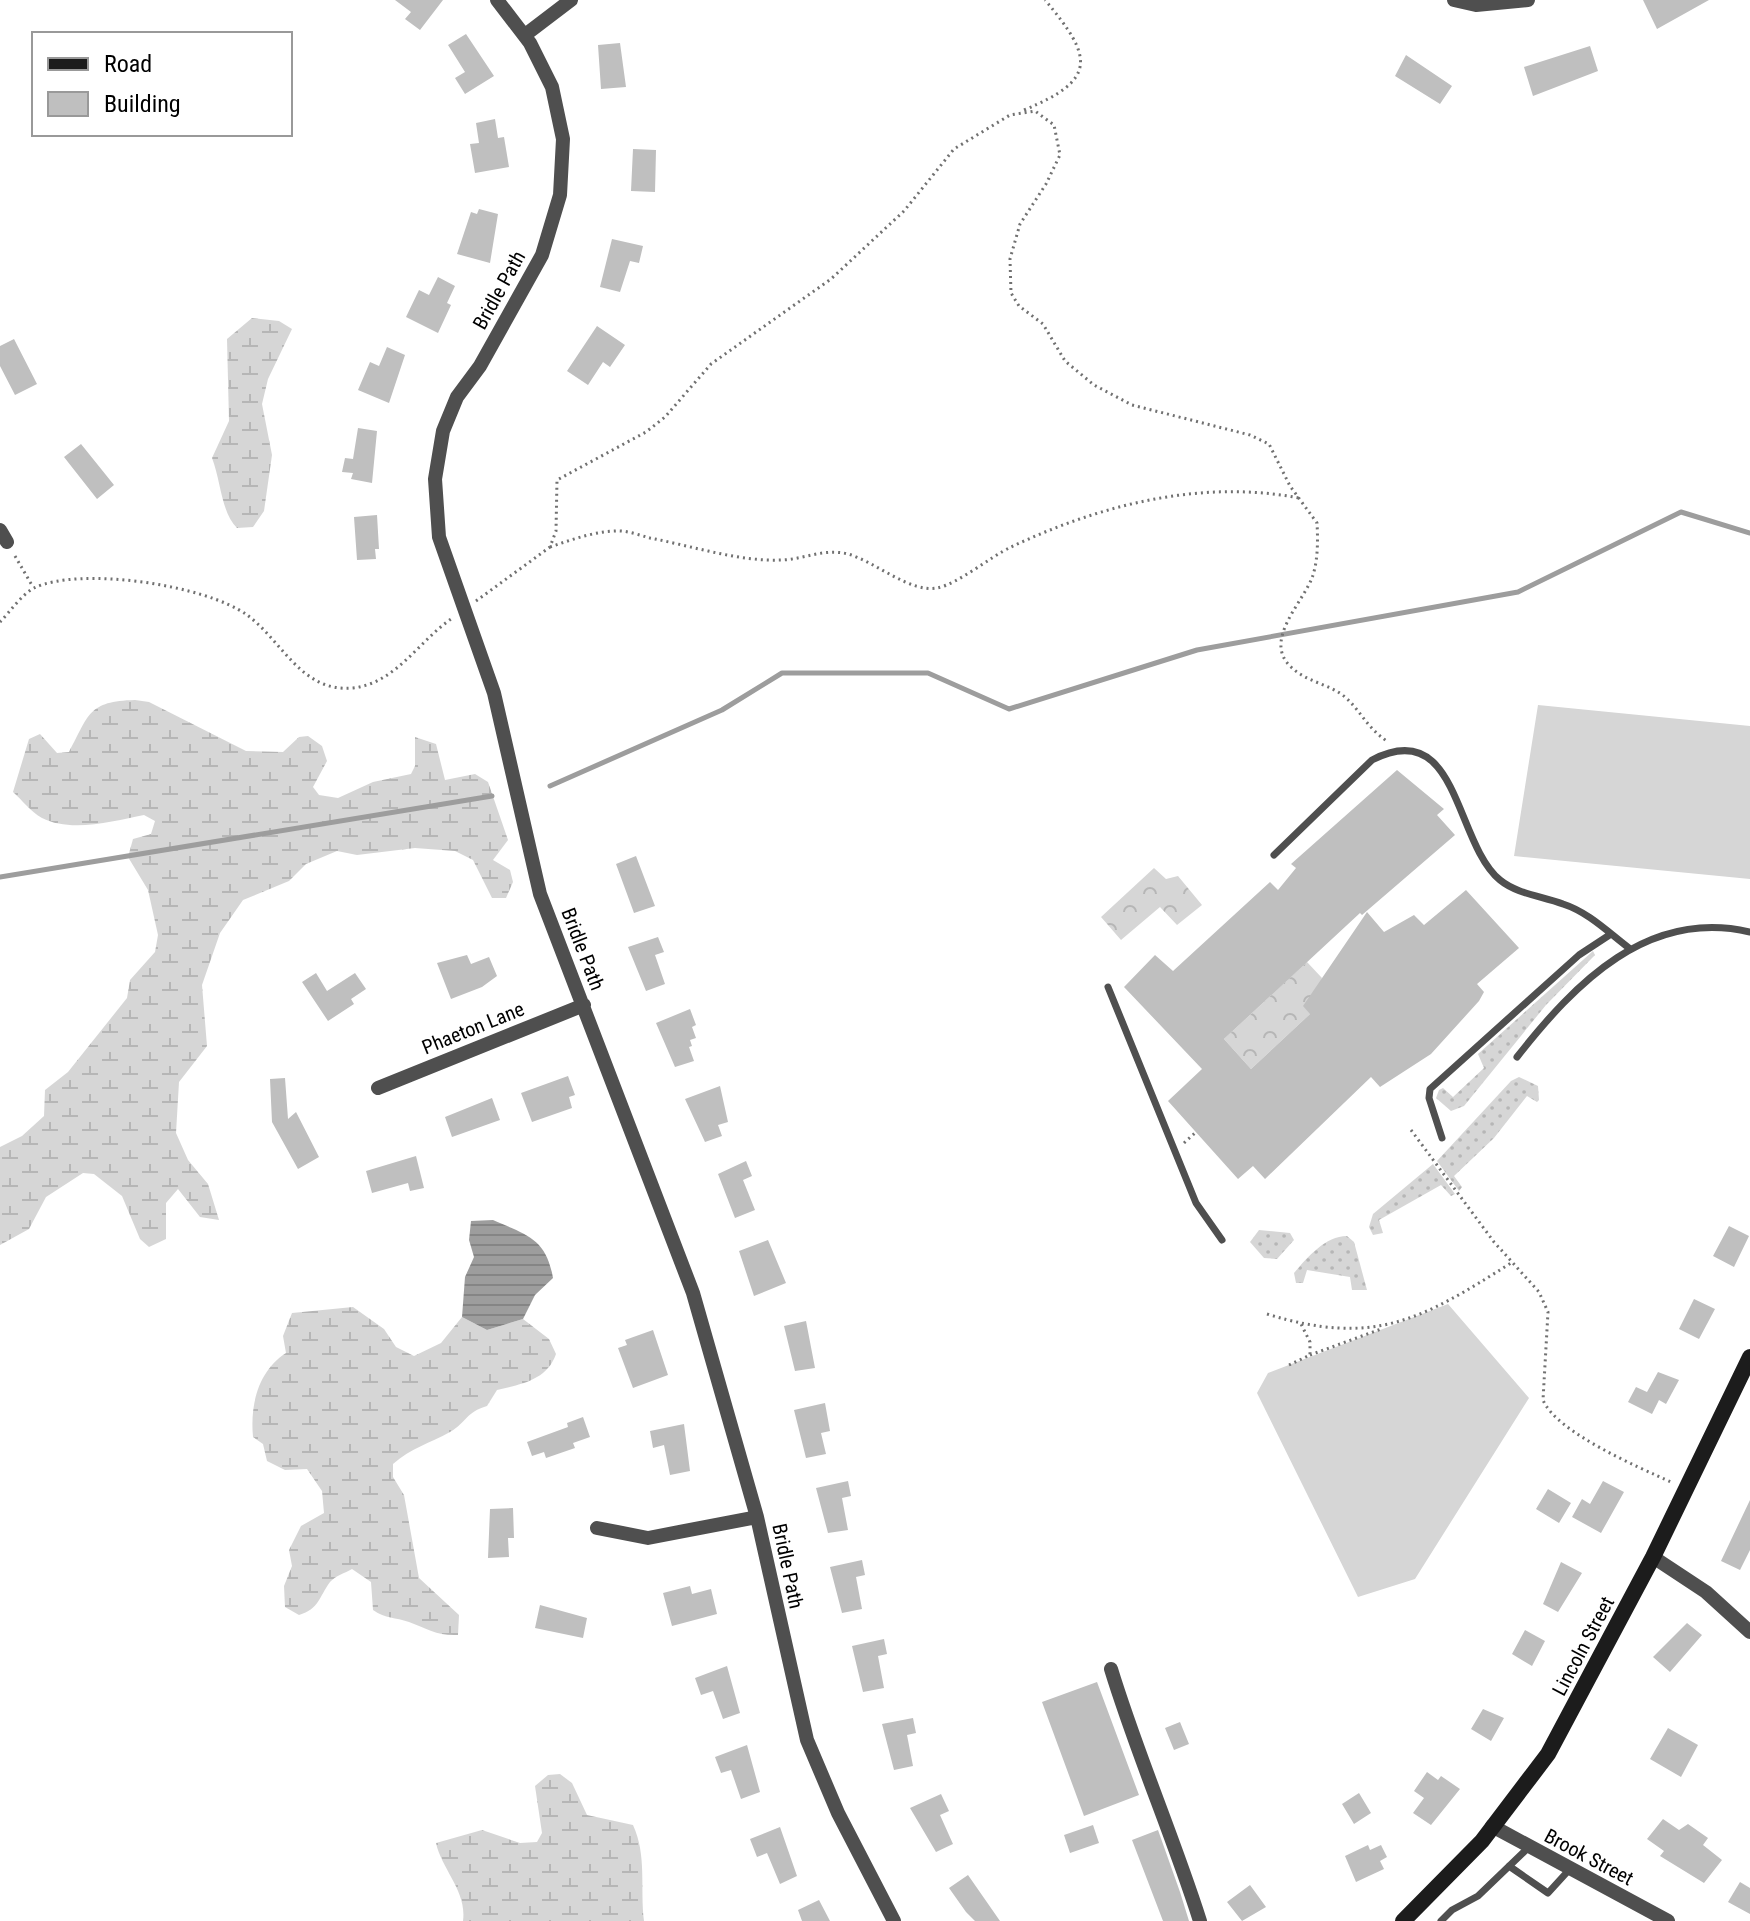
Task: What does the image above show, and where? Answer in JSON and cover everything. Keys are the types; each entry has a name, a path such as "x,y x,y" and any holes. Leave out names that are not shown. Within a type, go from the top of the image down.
{"main road":[{"name":"Lincoln Street","path":"1403,1921 1492,1826 1548,1754 1653,1557 1750,1357"}],"street":[{"name":"Bridle Path","path":"497,0 525,35 552,87 563,139 560,195 542,255 480,366 457,397 443,431 435,479 439,537 494,693 540,894 693,1293 757,1517 807,1740 838,1813 894,1921"},
{"path":"525,35 571,0"},
{"path":"1454,0 1476,5 1528,0"},
{"name":"Phaeton Lane","path":"378,1088 584,1005"},
{"path":"597,1528 648,1538 757,1517"},
{"path":"1653,1557 1706,1592 1750,1632"},
{"path":"1111,1669 1169,1824 1200,1921"},
{"name":"Brook Street","path":"1492,1826 1668,1921"}],"lane":[{"path":"1274,855 1372,760 1400,751 1420,753 1442,769 1477,848 1501,881 1585,914 1629,948"},
{"path":"1517,1057 1546,1020 1629,948 1681,929 1719,925 1750,932"},
{"path":"1442,1138 1429,1098 1430,1089 1579,955 1611,934"},
{"path":"1108,987 1196,1203 1222,1240"},
{"path":"1441,1921 1452,1910 1478,1896 1529,1847"},
{"path":"1509,1866 1548,1893 1569,1870"}],"path":[{"path":"550,547 556,531 557,480 646,432 665,417 711,364 794,307 842,269 904,211 954,149 981,130 1057,98 1075,82 1080,72 1073,40 1045,0"},
{"path":"1021,112 1035,111 1054,125 1060,155 1046,184 1020,224 1013,247 1011,293 1019,306 1043,324 1065,361 1094,385 1132,405 1269,444 1278,456 1290,486 1317,523 1313,575 1299,606 1283,629 1280,646 1284,659 1306,677 1342,694 1369,729 1400,751"},
{"path":"0,622 34,588 90,576 170,586 212,598 250,617 296,668 324,685 349,688 388,676 411,657 424,640 550,547 579,537 617,531 783,560 818,552 845,553 890,571 917,588 939,588 1008,549 1074,519 1137,502 1210,492 1257,490 1301,498"},
{"path":"3,536 34,588"},
{"path":"1411,1130 1511,1263 1539,1292 1548,1312 1543,1400 1549,1413 1566,1428 1686,1488"},
{"path":"1289,1365 1467,1291 1511,1263"},
{"path":"1267,1314 1334,1330 1383,1328"},
{"path":"1301,1324 1310,1342 1310,1355"}],"green space":[{"path":"252,318 279,321 292,329 268,379 262,404 272,455 264,511 253,527 237,528 224,505 212,458 229,421 227,339"},
{"path":"149,702 246,751 283,752 299,737 308,736 322,746 327,761 313,787 319,795 338,798 373,782 411,774 415,766 415,737 436,744 445,780 475,774 488,782 508,840 493,860 510,870 513,882 506,898 492,898 473,860 455,851 415,848 357,855 337,851 306,864 289,881 243,900 220,933 202,985 207,1046 179,1082 176,1133 188,1160 208,1184 219,1220 200,1217 178,1189 166,1203 166,1239 149,1247 140,1239 122,1196 94,1174 83,1173 46,1197 29,1229 0,1245 0,1147 22,1136 44,1116 45,1090 68,1072 127,998 130,980 155,952 158,935 148,890 128,857 133,839 151,834 155,821 144,815 106,823 66,825 42,818 13,792 29,739 40,734 57,753 69,752 92,712 108,703"},
{"path":"1538,705 1750,726 1750,879 1514,856"},
{"path":"1154,868 1166,879 1178,876 1202,905 1177,925 1160,907 1121,940 1101,917"},
{"path":"1593,951 1595,955 1546,1005 1464,1106 1451,1111 1436,1098 1443,1088 1453,1097 1484,1068 1478,1054"},
{"path":"1307,962 1322,978 1310,1014 1251,1069 1224,1039"},
{"path":"1519,1077 1538,1086 1539,1100 1537,1102 1527,1096 1494,1138 1454,1176 1462,1187 1459,1191 1437,1161 1511,1081"},
{"path":"1433,1164 1455,1194 1451,1196 1441,1185 1379,1220 1383,1233 1373,1235 1369,1227 1373,1214"},
{"path":"1259,1230 1290,1233 1294,1240 1277,1259 1264,1258 1250,1242"},
{"path":"1347,1236 1354,1242 1367,1290 1352,1290 1350,1277 1307,1270 1303,1283 1296,1283 1294,1273 1311,1255 1331,1240"},
{"path":"1448,1304 1529,1398 1415,1579 1358,1597 1257,1393 1268,1373"},
{"path":"353,1307 384,1329 396,1347 414,1356 441,1343 462,1317 487,1330 523,1319 549,1339 556,1354 540,1375 497,1390 487,1406 475,1411 450,1432 393,1464 393,1477 404,1495 419,1578 459,1615 458,1635 438,1633 373,1610 371,1582 352,1569 332,1580 315,1606 306,1612 299,1615 285,1607 284,1586 292,1566 289,1550 301,1526 324,1513 322,1491 307,1469 285,1470 267,1461 263,1444 253,1437 255,1401 262,1379 276,1360 286,1353 283,1336 292,1313"},
{"path":"560,1774 572,1783 587,1815 633,1825 642,1860 644,1921 463,1921 458,1890 436,1843 482,1830 520,1843 537,1842 542,1833 535,1786 548,1775"}],"shaded area":[{"path":"493,1220 525,1234 540,1246 553,1278 535,1295 523,1319 487,1330 462,1317 465,1277 474,1257 469,1240 471,1221"}],"building":[{"path":"395,0 443,0 420,30 405,19 411,12"},
{"path":"1643,0 1709,0 1657,29"},
{"path":"466,34 494,76 465,94 455,78 465,72 448,45"},
{"path":"620,43 626,87 601,89 598,45"},
{"path":"1590,46 1598,71 1533,96 1524,67"},
{"path":"1406,55 1452,86 1440,104 1395,76"},
{"path":"495,119 498,138 504,137 509,167 475,173 470,144 479,143 476,123"},
{"path":"633,149 656,150 655,192 631,191"},
{"path":"479,209 498,214 490,263 457,254 471,212 477,214"},
{"path":"612,239 643,246 639,263 630,261 620,292 600,287"},
{"path":"438,277 455,286 447,303 451,305 438,333 406,317 419,290 429,295"},
{"path":"597,326 625,345 610,367 603,362 588,385 567,371"},
{"path":"14,339 37,384 15,395 0,366 0,346"},
{"path":"387,347 405,355 389,403 358,390 370,362 379,366"},
{"path":"358,428 377,431 372,483 351,479 353,473 342,472 345,458 353,459"},
{"path":"81,444 114,485 97,499 64,457"},
{"path":"377,515 379,549 375,549 376,559 357,560 354,517"},
{"path":"1397,770 1444,809 1437,815 1455,835 1362,915 1360,913 1224,1039 1251,1069 1310,1014 1303,1006 1367,912 1384,932 1414,915 1424,925 1466,890 1519,948 1477,984 1484,992 1479,1001 1431,1054 1380,1087 1371,1077 1265,1179 1253,1166 1238,1179 1168,1101 1202,1069 1124,987 1155,955 1173,971 1270,882 1278,890 1296,868 1291,864"},
{"path":"636,856 655,906 634,913 616,864"},
{"path":"658,937 664,952 655,955 665,984 646,991 628,947"},
{"path":"467,955 471,964 489,957 497,976 482,987 451,999 437,963"},
{"path":"316,973 327,991 355,973 366,989 351,999 354,1004 328,1021 302,982"},
{"path":"690,1009 696,1025 692,1027 696,1038 690,1040 692,1046 689,1047 694,1061 675,1067 656,1023"},
{"path":"568,1076 575,1095 569,1097 572,1108 532,1122 521,1093"},
{"path":"285,1078 288,1119 296,1112 319,1157 298,1169 272,1122 270,1079"},
{"path":"720,1086 728,1122 718,1125 722,1136 705,1142 685,1099"},
{"path":"492,1098 500,1120 452,1137 445,1117"},
{"path":"416,1156 424,1188 410,1191 408,1183 372,1193 366,1171"},
{"path":"746,1161 752,1176 743,1180 755,1210 735,1218 718,1174"},
{"path":"1729,1226 1749,1236 1734,1267 1713,1256"},
{"path":"768,1240 786,1283 754,1296 739,1251"},
{"path":"1694,1299 1715,1309 1699,1339 1679,1329"},
{"path":"806,1321 815,1368 795,1371 784,1326"},
{"path":"653,1330 668,1375 633,1388 618,1348 627,1345 625,1340"},
{"path":"1658,1372 1679,1380 1666,1404 1659,1400 1652,1414 1628,1402 1636,1387 1647,1392"},
{"path":"825,1403 830,1431 821,1433 826,1454 806,1458 794,1410"},
{"path":"583,1417 590,1437 573,1443 575,1448 546,1458 544,1452 532,1456 527,1442 568,1427 567,1423"},
{"path":"684,1424 690,1471 670,1475 664,1445 653,1448 650,1431"},
{"path":"848,1481 851,1496 842,1498 848,1530 828,1533 816,1488"},
{"path":"1603,1481 1624,1492 1601,1533 1572,1517 1582,1499 1590,1504"},
{"path":"1548,1489 1571,1503 1559,1523 1536,1509"},
{"path":"1750,1500 1750,1550 1740,1570 1721,1561"},
{"path":"513,1508 514,1538 508,1538 509,1557 488,1558 490,1509"},
{"path":"862,1560 865,1575 856,1577 862,1609 842,1613 830,1567"},
{"path":"1561,1562 1582,1573 1558,1612 1543,1604"},
{"path":"690,1586 692,1594 711,1589 717,1614 672,1626 663,1593"},
{"path":"540,1605 587,1618 583,1638 535,1628"},
{"path":"1687,1623 1702,1635 1670,1672 1653,1657"},
{"path":"1525,1630 1545,1641 1532,1666 1512,1654"},
{"path":"884,1639 887,1654 878,1656 884,1688 863,1692 852,1646"},
{"path":"727,1666 740,1713 723,1719 713,1691 701,1695 695,1678"},
{"path":"1097,1682 1139,1795 1084,1816 1042,1702"},
{"path":"1483,1709 1504,1718 1491,1741 1471,1729"},
{"path":"913,1718 916,1733 907,1735 913,1766 894,1770 882,1724"},
{"path":"1180,1722 1189,1744 1174,1750 1165,1728"},
{"path":"1668,1728 1698,1745 1681,1777 1650,1759"},
{"path":"747,1745 760,1792 741,1799 731,1770 721,1773 715,1757"},
{"path":"1427,1772 1438,1780 1441,1776 1460,1789 1431,1825 1413,1813 1424,1798 1414,1791"},
{"path":"1359,1793 1371,1813 1354,1824 1342,1804"},
{"path":"941,1794 949,1811 940,1815 953,1844 936,1852 910,1808"},
{"path":"1663,1819 1679,1830 1688,1824 1708,1838 1703,1845 1722,1860 1704,1883 1660,1856 1664,1851 1647,1839"},
{"path":"1093,1825 1099,1843 1070,1853 1064,1835"},
{"path":"780,1827 797,1876 780,1884 767,1853 757,1857 750,1839"},
{"path":"1158,1830 1189,1921 1163,1921 1132,1840"},
{"path":"1368,1845 1370,1850 1381,1845 1387,1857 1380,1861 1384,1869 1356,1882 1345,1856"},
{"path":"968,1875 1000,1921 975,1921 949,1888"},
{"path":"1740,1882 1750,1888 1750,1914 1728,1902"},
{"path":"1250,1885 1266,1907 1242,1921 1227,1902"},
{"path":"819,1900 830,1921 802,1921 798,1910"}],"waterway":[{"path":"550,786 722,710 782,673 928,673 1009,709 1197,650 1518,592 1681,512 1750,533"},
{"path":"0,877 492,796"}]}
